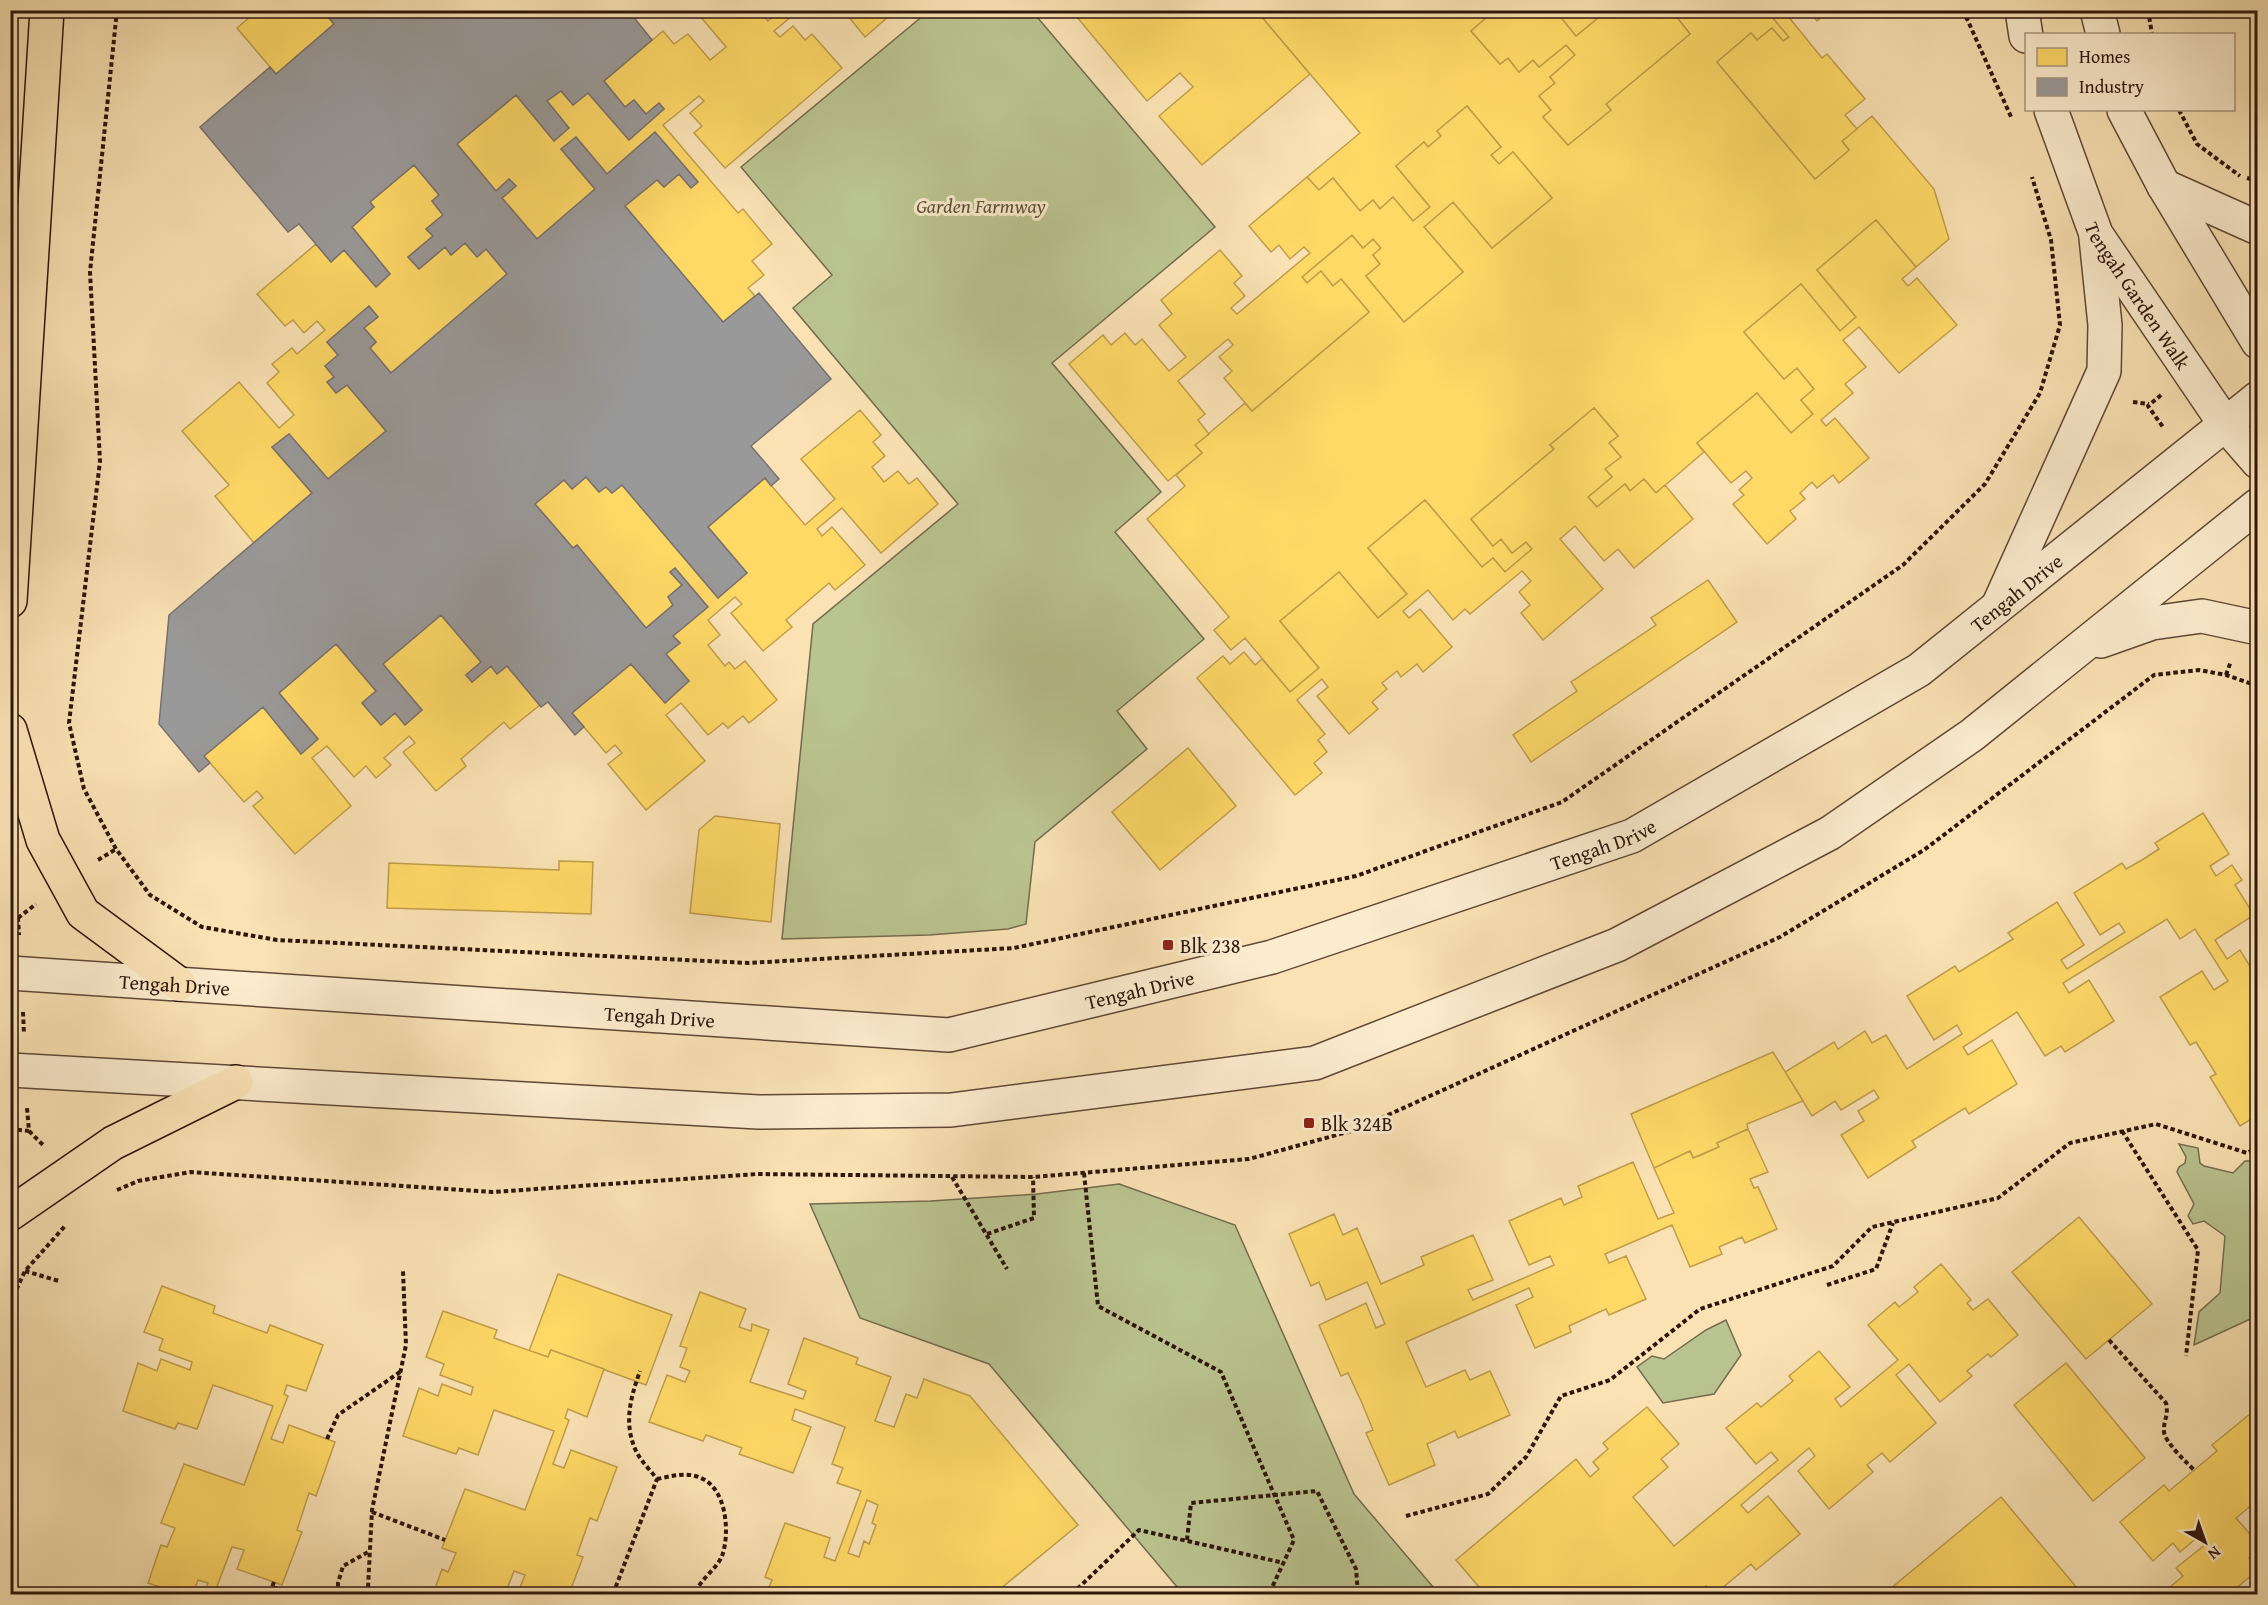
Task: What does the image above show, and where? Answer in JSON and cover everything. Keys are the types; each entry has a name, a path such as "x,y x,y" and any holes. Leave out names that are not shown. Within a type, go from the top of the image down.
{"main road":[{"path":"10,601 47,10"},
{"path":"10,730 43,840 83,913 179,984"},
{"path":"10,1214 113,1143 236,1082"}],"street":[{"path":"2022,10 2026,33"},
{"path":"2097,10 2103,33"},
{"name":"Tengah Garden Walk","path":"2051,111 2096,234 2225,424 2258,462"},
{"path":"2125,111 2164,186 2258,342"},
{"path":"2164,186 2258,228"},
{"path":"1997,609 2103,371 2105,325 2096,234"},
{"name":"Tengah Drive","path":"16,973 949,1035 1272,957 1632,836 1919,670 2258,398"},
{"path":"18,1070 758,1112 951,1110 1315,1063 1617,945 1830,833 1972,735 2258,506"},
{"path":"2079,649 2152,623 2202,616 2258,628"}],"path":[{"path":"117,10 90,272 100,461 69,723 84,789 116,849 150,895 202,927 277,940 748,963 1014,948 1356,876 1562,802 1902,565 1985,484 2040,393 2060,325 2051,240 2028,166"},
{"path":"1963,10 2014,124"},
{"path":"2148,10 2152,33"},
{"path":"2180,111 2197,144 2242,177 2258,181"},
{"path":"10,917 18,918 16,973 18,1070 29,1131 10,1130"},
{"path":"1406,1516 1488,1494 1526,1457 1561,1396 1610,1380 1700,1309 1833,1266 1872,1227 1998,1198 2070,1143 2122,1131 2156,1124 2247,1153 2258,1147"},
{"path":"2122,1131 2198,1250 2186,1356"},
{"path":"1084,1173 1098,1306 1221,1372 1294,1540 1269,1594"},
{"path":"952,1177 1007,1269"},
{"path":"987,1234 1034,1218 1033,1177"},
{"path":"1827,1285 1876,1269 1893,1222"},
{"path":"25,1270 59,1281"},
{"path":"371,1594 368,1588 372,1512 406,1345 404,1271"},
{"path":"2109,1340 2166,1403 2168,1413 2163,1429 2165,1437 2194,1470"},
{"path":"327,1439 338,1415 401,1371"},
{"path":"640,1371 629,1402 629,1426 637,1452 657,1479"},
{"path":"657,1479 681,1474 704,1479 721,1498 727,1528 721,1557 695,1594"},
{"path":"613,1594 657,1479"},
{"path":"1187,1540 1191,1503 1317,1491 1356,1569 1358,1594"},
{"path":"372,1512 445,1540"},
{"path":"1072,1594 1139,1530 1284,1563"},
{"path":"338,1594 338,1583 343,1566 370,1551"},
{"path":"274,1582 272,1587 293,1594"}],"green space":[{"name":"Garden Farmway","path":"930,10 1032,11 1215,227 1052,363 1161,492 1115,532 1204,639 1117,711 1147,749 1035,842 1026,924 1008,929 929,935 782,939 813,624 958,504 793,308 832,275 741,167"},
{"path":"2179,1144 2198,1148 2200,1163 2204,1166 2233,1173 2245,1161 2251,1161 2257,1156 2257,1316 2194,1345 2199,1312 2220,1293 2225,1236 2204,1221 2193,1224 2188,1216 2194,1204 2177,1172 2179,1167 2185,1163 2186,1157"},
{"path":"1119,1184 1235,1225 1354,1494 1439,1594 1183,1594 989,1364 860,1318 810,1204 931,1201 1037,1194"},
{"path":"1726,1320 1741,1355 1714,1394 1663,1403 1637,1367 1652,1356 1664,1359 1706,1330"}],"building: Homes":[{"path":"246,10 322,10 334,24 276,74 237,28 251,16"},
{"path":"695,10 768,10 763,15 768,21 781,10 799,10 774,31 780,37 793,26 805,40 812,34 842,68 725,168 694,133 702,126 690,113 704,101 699,96 663,125 738,213 743,209 772,244 752,261 764,275 748,288 755,296 723,322 625,206 657,180 664,187 679,174 691,188 698,182 655,132 607,174 576,137 561,149 595,189 537,239 502,198 516,186 509,179 496,191 457,144 516,95 554,141 569,128 547,101 561,91 573,105 588,93 629,140 664,109 659,103 646,114 634,100 625,107 604,81 663,31 674,44 688,34 710,60 726,47"},
{"path":"843,10 896,10 865,37"},
{"path":"1071,10 1256,10 1310,74 1202,165 1159,116 1193,87 1180,73 1147,101"},
{"path":"1256,10 1495,10 1471,31 1500,64 1508,58 1519,72 1533,60 1539,67 1566,45 1575,55 1550,77 1555,83 1539,96 1551,110 1543,117 1568,145 1611,110 1606,104 1690,34 1671,10 1689,10 1693,16 1700,10 1766,10 1789,37 1783,41 1772,28 1757,40 1751,33 1717,62 1815,179 1849,150 1842,141 1872,116 1934,189 1949,239 1916,267 1876,220 1817,270 1856,317 1840,331 1801,284 1744,332 1784,379 1797,368 1814,389 1801,400 1813,414 1791,433 1757,393 1697,443 1704,452 1656,493 1644,479 1630,491 1625,484 1597,507 1588,497 1612,477 1605,469 1621,457 1609,443 1618,436 1594,408 1550,445 1554,449 1471,519 1493,546 1501,539 1512,553 1526,542 1532,549 1505,572 1493,558 1482,567 1425,500 1368,548 1407,594 1378,618 1339,572 1280,621 1319,668 1290,692 1245,638 1231,650 1214,630 1229,617 1147,519 1185,486 1176,475 1202,453 1195,445 1245,403 1252,411 1369,312 1341,279 1333,286 1321,271 1307,283 1302,277 1352,235 1363,248 1373,239 1381,248 1373,255 1380,264 1366,276 1404,322 1463,272 1424,227 1453,202 1492,248 1552,198 1513,152 1499,164 1491,155 1501,147 1467,106 1437,131 1441,136 1428,147 1424,142 1396,166 1430,207 1413,221 1393,197 1380,209 1373,200 1360,211 1333,178 1319,190 1307,177 1360,133"},
{"path":"1495,10 1555,10 1576,36 1605,12 1604,10 1633,10 1635,13 1638,10 1657,10 1661,15 1666,10 1671,10 1690,34 1606,104 1611,110 1568,145 1543,117 1551,110 1539,96 1555,83 1550,77 1575,55 1566,45 1539,67 1533,60 1519,72 1508,58 1500,64 1471,31"},
{"path":"1555,10 1604,10 1605,12 1576,36"},
{"path":"1766,10 1783,10 1822,58 1827,54 1865,99 1845,115 1857,129 1842,141 1849,150 1815,179 1717,62 1751,33 1757,40 1772,28 1783,41 1789,37"},
{"path":"1808,10 1830,10 1817,21"},
{"path":"1467,106 1501,147 1491,155 1499,164 1513,152 1552,198 1492,248 1453,202 1424,227 1463,272 1404,322 1366,276 1380,264 1373,255 1381,248 1373,239 1363,248 1352,235 1302,277 1307,283 1321,271 1333,286 1341,279 1369,312 1252,411 1224,378 1232,371 1219,357 1233,345 1228,339 1178,381 1205,414 1198,420 1209,434 1195,445 1202,453 1168,481 1069,364 1103,335 1111,345 1125,333 1135,345 1142,339 1169,371 1186,357 1159,325 1172,314 1161,300 1220,250 1242,276 1234,283 1245,296 1231,308 1237,314 1310,253 1304,247 1290,259 1279,245 1271,252 1249,226 1307,177 1319,190 1333,178 1360,211 1373,200 1380,209 1393,197 1413,221 1430,207 1396,166 1424,142 1428,147 1441,136 1437,131"},
{"path":"414,165 439,195 432,201 443,215 426,229 433,236 408,257 419,269 445,247 451,255 465,243 477,257 486,249 507,274 391,373 370,348 376,342 364,328 378,317 369,306 327,342 338,355 325,366 334,377 327,382 336,393 347,385 386,431 328,479 289,434 272,447 312,493 254,543 215,496 229,485 182,431 239,382 279,428 294,415 267,383 279,372 272,364 292,348 297,354 325,330 317,321 304,333 293,320 285,326 257,294 316,244 331,262 344,250 376,287 390,274 352,227 374,207 370,202"},
{"path":"1876,220 1916,267 1902,279 1908,286 1917,278 1957,325 1899,373 1859,327 1843,340 1866,367 1845,384 1853,393 1821,420 1826,426 1835,418 1869,458 1839,483 1833,475 1817,488 1812,482 1800,493 1805,499 1790,511 1796,519 1767,544 1733,504 1744,495 1739,490 1752,478 1746,471 1731,483 1697,443 1757,393 1791,433 1813,414 1801,400 1814,389 1797,368 1784,379 1744,332 1801,284 1840,331 1856,317 1817,270"},
{"path":"1594,408 1618,436 1609,443 1621,457 1605,469 1612,477 1588,497 1597,507 1625,484 1630,491 1644,479 1656,493 1665,485 1693,519 1634,568 1618,549 1604,561 1575,526 1560,539 1603,589 1543,640 1521,613 1530,605 1519,592 1531,581 1522,571 1470,614 1465,609 1453,620 1428,590 1403,611 1409,618 1420,609 1452,647 1423,672 1417,664 1401,677 1397,671 1382,683 1387,689 1372,702 1378,709 1349,734 1317,696 1328,687 1322,679 1297,700 1325,734 1318,740 1327,752 1314,763 1322,773 1295,795 1197,678 1223,656 1230,664 1244,652 1255,665 1262,659 1290,692 1319,668 1280,621 1339,572 1378,618 1407,594 1368,548 1425,500 1482,567 1493,558 1505,572 1532,549 1526,542 1512,553 1501,539 1493,546 1471,519 1554,449 1550,445"},
{"path":"860,410 881,435 873,442 885,456 872,467 884,482 898,471 909,484 917,478 938,504 881,553 842,508 817,529 822,536 832,527 865,565 835,590 829,583 786,620 792,627 763,651 731,613 742,604 735,597 708,620 720,635 708,645 725,666 729,662 735,669 745,661 777,700 749,723 743,716 728,728 723,723 708,735 681,703 666,715 705,761 646,810 608,764 622,753 615,745 606,753 572,713 631,664 665,703 689,681 666,654 680,643 673,636 708,607 675,568 670,572 682,585 668,597 673,605 646,628 577,545 573,548 535,504 564,480 572,489 586,477 599,492 606,487 612,493 622,485 718,598 747,573 708,527 765,478 805,525 835,499 801,459"},
{"path":"1708,580 1737,622 1531,762 1513,735 1577,691 1571,682 1656,625 1651,618"},
{"path":"441,615 481,662 466,675 472,682 491,666 497,674 507,666 540,705 510,729 504,722 461,759 466,766 436,791 403,752 415,743 409,736 384,758 391,765 376,778 366,766 354,777 327,746 312,758 351,806 295,854 253,806 263,798 257,791 244,802 204,756 263,707 301,754 318,739 279,693 336,644 376,691 362,703 381,725 395,713 405,725 422,710 383,664"},
{"path":"1188,748 1236,806 1160,870 1112,812"},
{"path":"2203,813 2229,854 2210,866 2216,876 2232,865 2242,880 2235,885 2254,915 2215,940 2227,959 2240,950 2258,979 2258,1115 2240,1126 2210,1077 2216,1074 2196,1042 2190,1045 2160,997 2202,971 2214,990 2228,981 2195,929 2180,939 2167,919 2063,983 2069,993 2089,980 2114,1021 2065,1052 2061,1046 2045,1056 2017,1012 1963,1047 1968,1055 1992,1040 2017,1084 1969,1114 1965,1108 1912,1141 1916,1147 1868,1178 1841,1135 1864,1121 1858,1111 1879,1098 1874,1090 1841,1110 1835,1101 1812,1116 1785,1072 1834,1042 1838,1049 1865,1031 1872,1043 1886,1035 1907,1069 1962,1034 1957,1025 1934,1040 1907,996 1955,966 1959,972 2013,939 2008,933 2057,902 2084,945 2061,960 2067,969 2125,932 2119,923 2100,935 2074,893 2122,863 2126,869 2142,860 2159,849 2155,843"},
{"path":"715,816 780,824 771,922 690,913 699,830"},
{"path":"559,861 593,862 591,914 387,908 389,863 559,870"},
{"path":"1773,1052 1803,1101 1747,1124 1748,1129 1717,1143 1719,1147 1693,1158 1690,1151 1654,1168 1631,1114"},
{"path":"1748,1129 1768,1172 1750,1179 1754,1188 1758,1187 1777,1229 1745,1243 1742,1237 1719,1247 1722,1254 1690,1267 1672,1225 1605,1254 1609,1263 1626,1256 1646,1299 1609,1315 1606,1309 1569,1326 1571,1332 1535,1348 1516,1305 1533,1297 1529,1288 1406,1342 1426,1387 1465,1370 1470,1380 1490,1371 1510,1415 1458,1438 1455,1431 1427,1444 1435,1465 1389,1485 1366,1433 1373,1430 1362,1403 1348,1373 1341,1376 1319,1325 1366,1303 1376,1328 1385,1324 1367,1282 1326,1300 1319,1282 1311,1286 1289,1234 1334,1214 1343,1235 1357,1228 1381,1284 1424,1265 1421,1257 1473,1235 1493,1280 1468,1290 1473,1300 1554,1265 1550,1256 1529,1265 1509,1221 1561,1198 1564,1205 1582,1197 1578,1186 1633,1162 1658,1219 1674,1213 1654,1168 1690,1151 1693,1158 1701,1155 1719,1147 1717,1143"},
{"path":"2079,1217 2152,1304 2086,1359 2012,1272"},
{"path":"1941,1264 1971,1300 1967,1303 1973,1310 1988,1299 2018,1335 1991,1357 1988,1354 1967,1371 1972,1376 1940,1402 1909,1364 1896,1375 1936,1423 1890,1462 1882,1453 1867,1465 1873,1472 1829,1509 1798,1471 1815,1456 1809,1448 1741,1505 1748,1513 1768,1496 1800,1534 1756,1570 1751,1564 1715,1594 1706,1586 1699,1592 1702,1594 1485,1594 1456,1560 1576,1459 1590,1477 1599,1469 1593,1462 1608,1449 1603,1443 1647,1407 1679,1444 1661,1459 1668,1467 1633,1497 1674,1546 1778,1460 1771,1452 1756,1464 1726,1428 1757,1403 1761,1407 1793,1381 1789,1376 1819,1351 1850,1387 1835,1399 1841,1407 1898,1360 1868,1325 1895,1302 1899,1307 1918,1292 1914,1287"},
{"path":"558,1274 672,1315 646,1385 551,1350 548,1357 529,1351"},
{"path":"162,1286 215,1306 213,1313 267,1333 270,1325 323,1345 306,1391 287,1385 284,1394 288,1396 271,1439 283,1443 289,1425 335,1442 316,1496 309,1493 297,1530 302,1532 282,1585 237,1569 244,1550 232,1547 214,1594 204,1594 208,1583 198,1580 193,1594 181,1594 148,1583 161,1545 167,1547 175,1528 161,1523 184,1464 244,1485 273,1406 213,1385 197,1429 178,1423 175,1429 123,1411 138,1363 157,1371 161,1359 190,1370 192,1362 159,1350 163,1339 144,1332"},
{"path":"700,1292 746,1309 739,1327 751,1331 752,1324 769,1330 750,1382 803,1399 806,1391 788,1384 804,1338 858,1358 856,1364 891,1377 875,1421 894,1427 906,1394 917,1398 924,1379 970,1396 1078,1525 994,1594 766,1594 772,1580 765,1577 785,1523 830,1538 824,1557 835,1561 861,1491 837,1483 843,1468 832,1464 845,1427 795,1409 792,1420 811,1427 793,1473 739,1454 742,1448 706,1435 703,1441 649,1422 667,1375 685,1382 690,1371 680,1367 687,1348 680,1346","holes":["867,1500 878,1505 872,1523 876,1525 869,1544 864,1541 859,1557 848,1553"]},
{"path":"443,1311 497,1330 494,1338 548,1357 551,1350 604,1369 587,1417 568,1409 565,1418 569,1420 553,1464 564,1468 571,1450 617,1467 597,1521 590,1518 577,1555 583,1557 569,1594 518,1593 525,1575 514,1571 505,1594 433,1594 442,1569 448,1572 456,1553 442,1548 465,1489 525,1510 554,1431 494,1410 478,1455 459,1448 456,1454 403,1436 419,1388 438,1396 442,1384 471,1395 473,1387 440,1375 444,1364 426,1357"},
{"path":"2066,1363 2145,1458 2093,1501 2014,1405"},
{"path":"2256,1409 2258,1500 2236,1518 2258,1543 2258,1552 2249,1558 2258,1570 2234,1590 2237,1594 2162,1594 2183,1576 2176,1568 2206,1544 2199,1536 2180,1552 2173,1543 2153,1561 2120,1522 2164,1485 2169,1491 2217,1451 2212,1445"},
{"path":"2001,1497 2082,1594 1884,1594 1978,1516"}],"building: Industry":[{"path":"322,10 628,10 652,40 604,81 625,107 634,100 646,114 659,103 664,109 629,140 588,93 573,105 561,91 547,101 569,128 554,141 516,95 457,144 496,191 509,179 516,186 502,198 537,239 595,189 561,149 576,137 607,174 655,132 698,182 691,188 679,174 664,187 657,180 625,206 723,322 759,293 831,379 751,446 779,479 771,486 765,478 708,527 747,573 718,598 622,485 612,493 606,487 599,492 586,477 572,489 564,480 535,504 573,548 577,545 646,628 673,605 668,597 682,585 670,572 675,568 708,607 673,636 680,643 666,654 689,681 665,703 631,664 572,713 584,727 575,735 548,702 541,707 507,666 497,674 491,666 472,682 466,675 481,662 441,615 383,664 422,710 405,725 395,713 381,725 362,703 376,691 336,644 279,693 318,739 301,754 263,707 204,756 210,763 199,772 159,724 169,615 312,493 272,447 289,434 328,479 386,431 347,385 336,393 327,382 334,377 325,366 338,355 327,342 369,306 378,317 364,328 376,342 370,348 391,373 507,274 486,249 477,257 465,243 451,255 445,247 419,269 408,257 433,236 426,229 443,215 432,201 439,195 414,165 370,202 374,207 352,227 390,274 376,287 344,250 331,262 299,224 288,232 200,127 270,67 276,74 334,24"}],"place":[{"name":"Blk 238","path":"1168,945"},
{"name":"Blk 324B","path":"1309,1123"}]}
